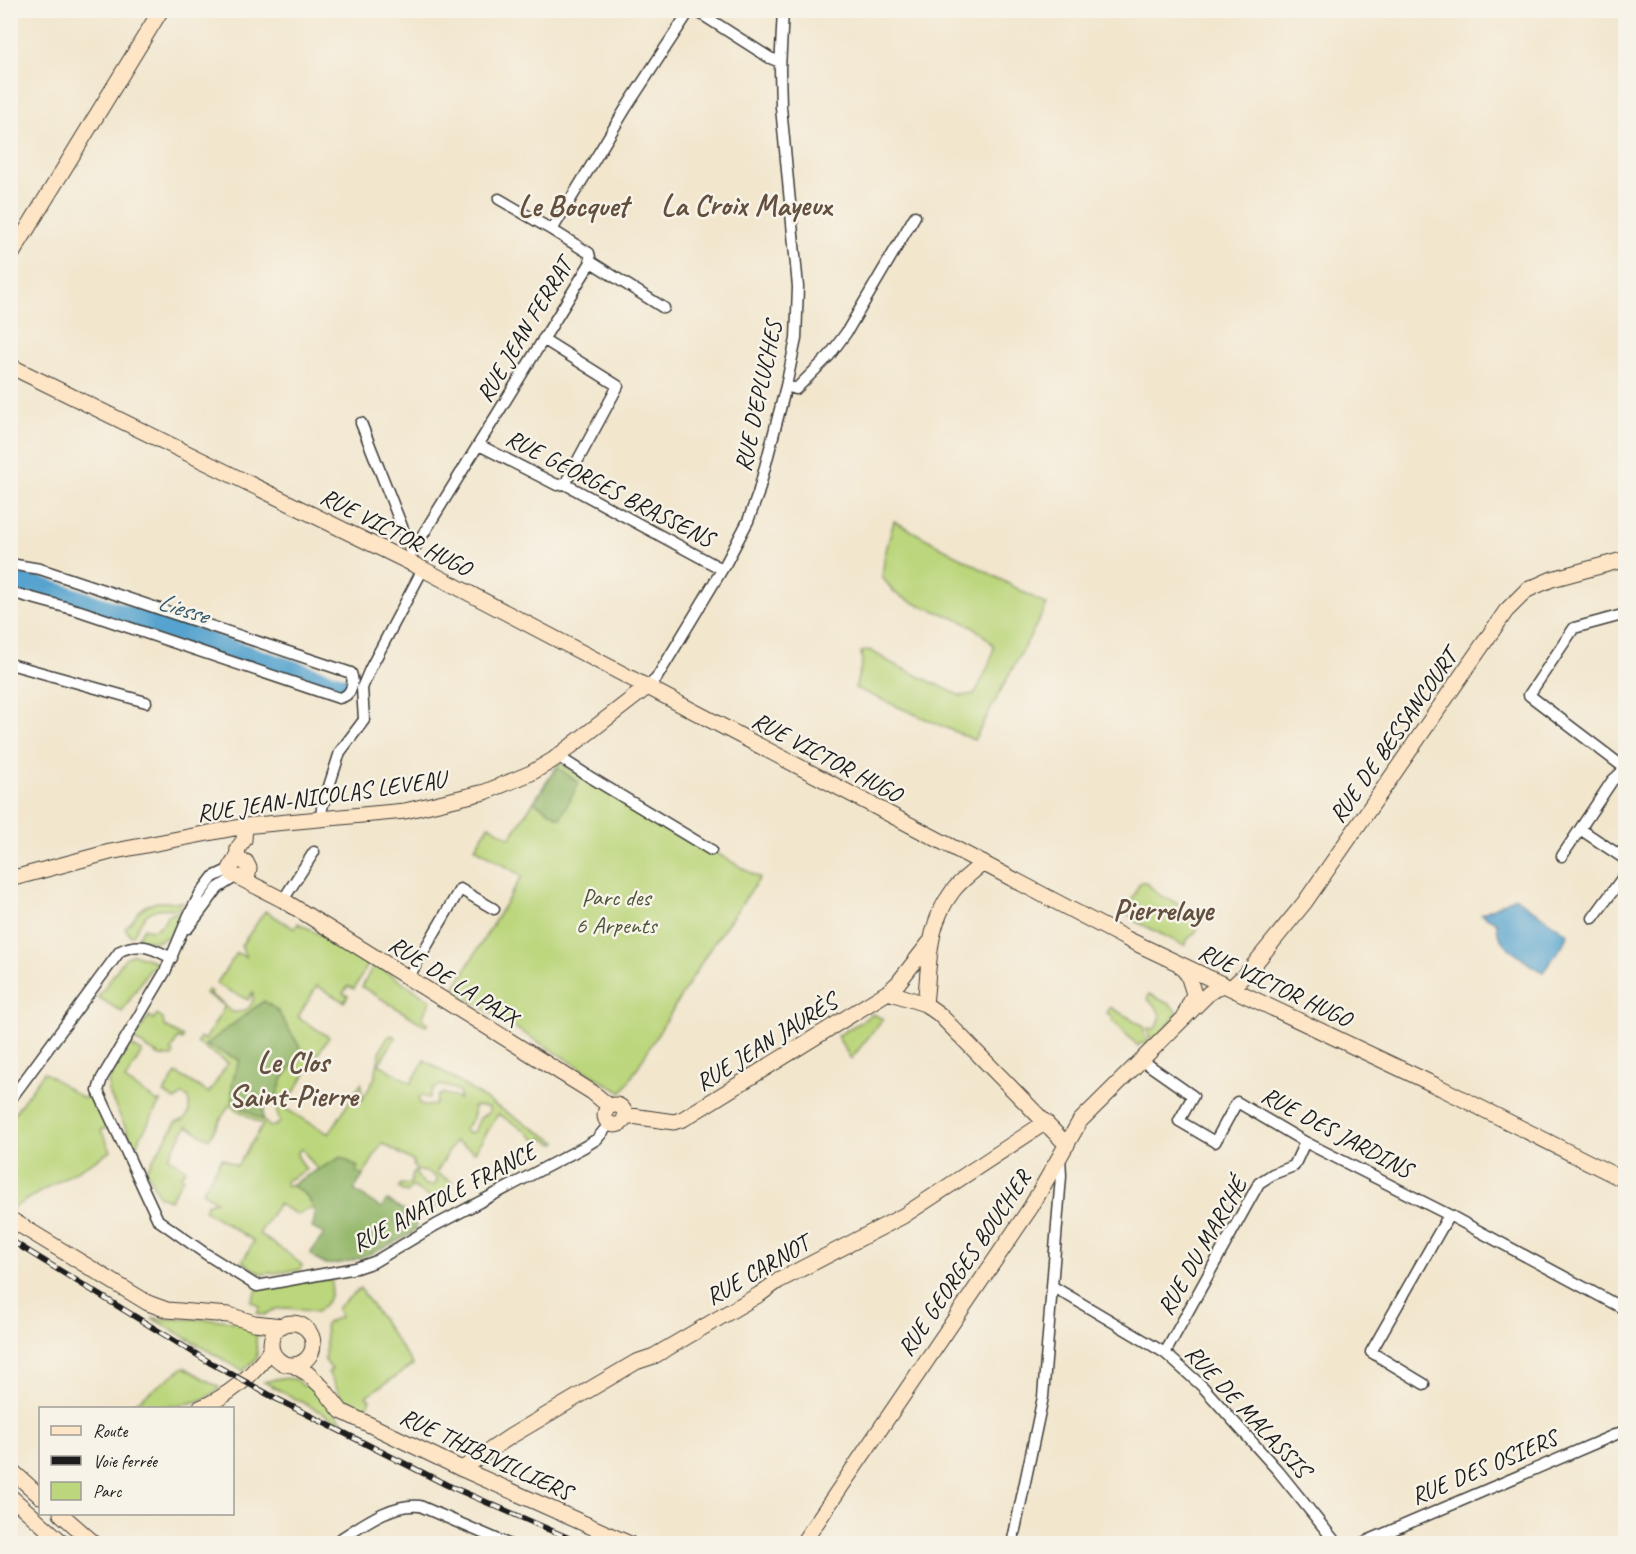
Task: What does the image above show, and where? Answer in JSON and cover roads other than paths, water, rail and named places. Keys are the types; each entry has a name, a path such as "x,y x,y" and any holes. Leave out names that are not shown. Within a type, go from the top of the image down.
{"street":[{"path":"10,257 161,10"},
{"name":"RUE JEAN FERRAT","path":"409,557 591,262 589,253 552,230 626,108 690,10"},
{"path":"695,10 770,58 780,62"},
{"name":"RUE D'EPLUCHES","path":"646,688 656,679 722,569 747,521 758,494 796,339 798,287 780,62 783,10"},
{"path":"499,199 552,230"},
{"path":"786,386 796,389 829,356 846,333 915,216"},
{"path":"591,262 664,308"},
{"path":"543,339 618,386 565,484"},
{"name":"RUE VICTOR HUGO","path":"10,366 409,557 423,569 646,688 1178,964 1441,1088 1626,1181"},
{"path":"361,423 409,557"},
{"name":"RUE GEORGES BRASSENS","path":"479,445 557,484 565,484 722,569"},
{"name":"RUE DE BESSANCOURT","path":"1227,986 1248,972 1305,902 1506,611 1527,590 1552,579 1626,559"},
{"path":"10,564 40,569 351,673 352,688 347,696 339,698 80,611 10,592"},
{"path":"321,819 322,808 340,752 364,720 362,688 423,569"},
{"path":"1562,856 1612,781 1625,769 1529,695 1574,628 1626,614"},
{"path":"10,664 146,702"},
{"name":"RUE JEAN-NICOLAS LEVEAU","path":"10,879 110,852 245,833 321,819 405,811 485,792 531,773 560,755 646,688"},
{"path":"560,755 581,772 711,850"},
{"path":"1580,829 1626,857"},
{"path":"240,869 238,848 245,833"},
{"path":"278,898 314,852"},
{"path":"925,1004 930,942 941,910 953,890 983,863"},
{"name":"RUE DE LA PAIX","path":"240,869 278,898 592,1092 609,1106"},
{"name":"RUE ANATOLE FRANCE","path":"240,869 217,874 205,886 189,915 172,958 102,1078 98,1091 158,1220 206,1254 257,1286 356,1268 374,1262 446,1220 584,1147 597,1139 610,1124"},
{"path":"1593,918 1626,873"},
{"path":"408,978 460,889 494,909"},
{"name":"RUE JEAN JAURÈS","path":"625,1115 674,1122 683,1119 888,992 898,983 930,942"},
{"path":"10,1100 120,951 131,945 145,946 172,958"},
{"name":"RUE GEORGES BOUCHER","path":"1178,964 1188,975 1194,994 1180,1022"},
{"name":"RUE GEORGES BOUCHER","path":"802,1544 1031,1207 1080,1121 1209,993 1227,986"},
{"path":"888,992 925,1004 939,1014 1046,1122 1063,1151 1043,1397 1012,1544"},
{"name":"RUE DES JARDINS","path":"1143,1061 1193,1096 1179,1121 1215,1142 1237,1102 1305,1142 1449,1215 1626,1310"},
{"path":"609,1106 621,1107 625,1115 620,1124 610,1124 605,1116 609,1106"},
{"name":"RUE CARNOT","path":"462,1469 512,1436 636,1362 654,1356 760,1294 778,1281 903,1216 1046,1122"},
{"name":"RUE DU MARCHÉ","path":"1166,1353 1259,1183 1273,1174 1294,1166 1305,1142"},
{"path":"1424,1384 1371,1353 1449,1215"},
{"path":"10,1219 148,1303 167,1310 229,1315 254,1323 282,1326 294,1323 306,1328 312,1338 313,1349 306,1360 264,1374 223,1407"},
{"name":"RUE DE MALASSIS","path":"1052,1286 1166,1353 1203,1387 1279,1472 1337,1544"},
{"path":"254,1323 271,1346 277,1359 290,1365"},
{"path":"202,1407 224,1396 260,1365 271,1346 275,1331 282,1326"},
{"name":"RUE THIBIVILLIERS","path":"313,1349 329,1396"},
{"name":"RUE THIBIVILLIERS","path":"290,1365 307,1374 341,1411 462,1469 630,1544"},
{"name":"RUE DES OSIERS","path":"1360,1544 1626,1430"},
{"path":"10,1469 39,1494"},
{"path":"10,1483 28,1495 39,1495"},
{"path":"10,1496 39,1515"},
{"path":"332,1544 394,1508 407,1504 420,1506 508,1544"},
{"path":"62,1515 95,1544"},
{"path":"41,1516 64,1544"}],"water":[{"path":"1515,897 1568,934 1565,942 1543,972 1506,945 1499,936 1496,922 1481,914"}],"waterway":[{"name":"Liesse","path":"10,581 67,596 340,686"}],"railway":[{"path":"10,1240 209,1362 275,1398 447,1485 582,1544"}],"district":[{"name":"La Croix Mayeux","path":"746,205"},
{"name":"Le Bocquet","path":"573,206"},
{"name":"Pierrelaye","path":"1163,910"},
{"name":"Le Clos Saint-Pierre","path":"293,1079"}],"park label":[{"name":"Parc des 6 Arpents","path":"616,911"}]}
